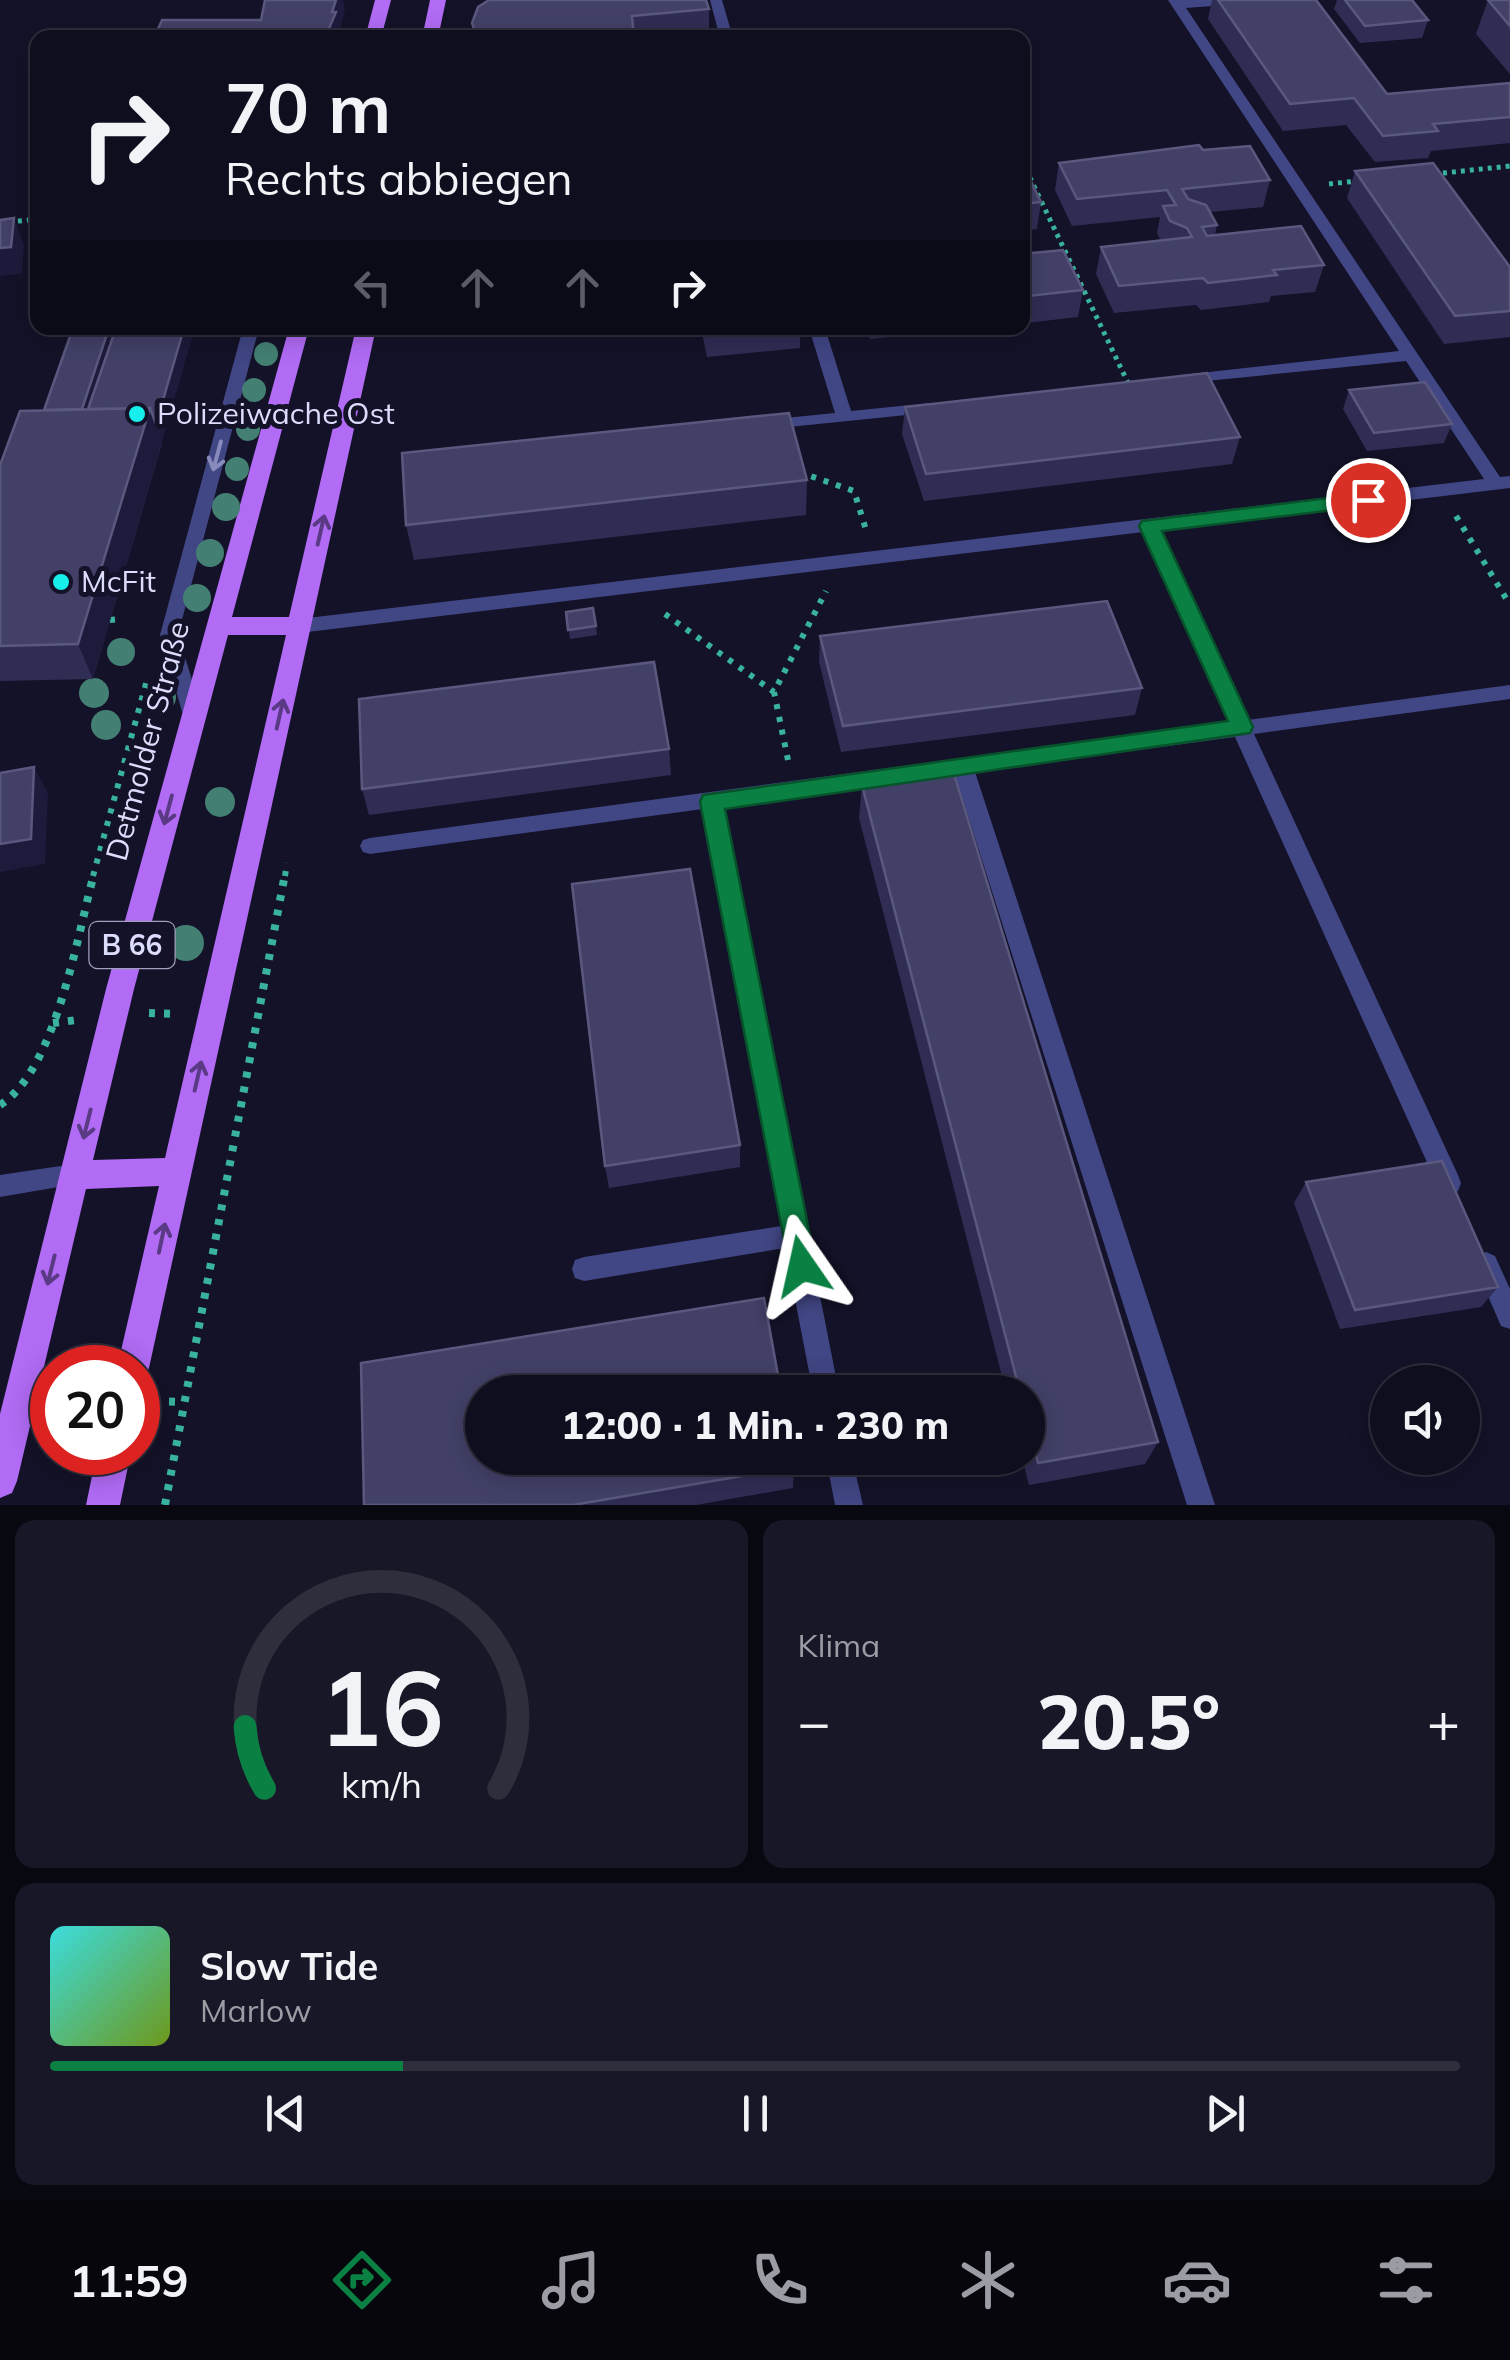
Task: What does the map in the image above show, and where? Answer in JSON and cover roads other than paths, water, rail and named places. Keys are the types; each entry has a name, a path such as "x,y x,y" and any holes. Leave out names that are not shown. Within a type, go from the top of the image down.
{"main road":[{"path":"376,30 383,0"},
{"path":"432,30 438,0"},
{"name":"Detmolder Straße","path":"0,1481 74,1175 297,335"},
{"path":"138,1345 364,335"},
{"path":"218,626 300,626"},
{"path":"74,1175 176,1172"},
{"path":"102,1505 109,1475"}],"street":[{"path":"716,0 725,30"},
{"path":"1176,2 1238,0"},
{"path":"300,626 1503,483 1410,355 1176,2"},
{"path":"193,716 169,634 249,335"},
{"path":"819,335 845,418"},
{"path":"1130,386 1410,355"},
{"path":"754,428 940,407"},
{"path":"1149,526 1455,1196"},
{"path":"370,846 1510,692"},
{"path":"963,766 1201,1505"},
{"path":"712,802 823,1375"},
{"path":"0,1186 74,1175"},
{"path":"584,1268 795,1235"},
{"path":"1479,1249 1510,1318"},
{"path":"843,1475 849,1505"}],"place":[{"name":"Polizeiwache Ost","path":"137,414"},
{"name":"McFit","path":"61,582"}]}
